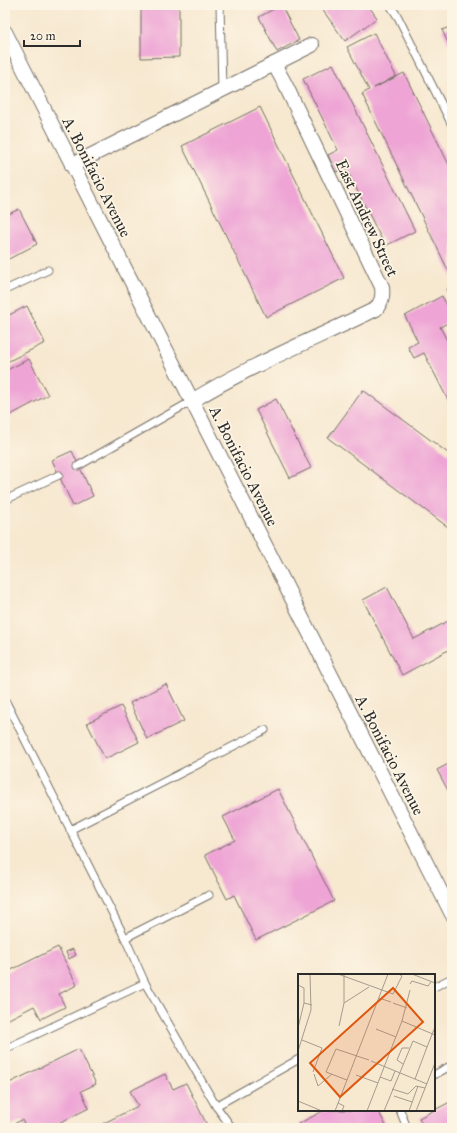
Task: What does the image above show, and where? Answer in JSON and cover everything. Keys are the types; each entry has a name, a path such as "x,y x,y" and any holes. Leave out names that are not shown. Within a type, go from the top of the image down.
{"street":[{"name":"A. Bonifacio Avenue","path":"5,32 452,914"},
{"path":"72,165 312,45"},
{"name":"East Andrew Street","path":"192,401 214,388 376,309 383,296 382,287 274,64"}],"lane":[{"path":"220,5 222,90"},
{"path":"390,5 398,17 452,125"},
{"path":"5,290 48,270"},
{"path":"78,466 192,401"},
{"path":"5,500 59,475"},
{"path":"5,700 125,938 145,983 216,1106 232,1128"},
{"path":"70,830 265,730"},
{"path":"125,938 209,895"},
{"path":"435,986 452,978"},
{"path":"5,1049 145,983"},
{"path":"216,1106 298,1060"},
{"path":"435,1074 452,1065"},
{"path":"400,1111 407,1128"}],"building":[{"path":"141,5 179,5 179,57 141,58"},
{"path":"281,5 299,40 277,52 259,17"},
{"path":"319,5 368,5 377,18 345,41"},
{"path":"452,26 452,51 442,30"},
{"path":"374,33 396,76 374,88 404,73 452,171 452,278 362,94 369,90 347,47"},
{"path":"333,64 415,231 385,246 346,168 336,172 328,155 338,150 303,79"},
{"path":"260,107 344,278 266,317 182,146"},
{"path":"19,209 37,244 5,261 5,216"},
{"path":"452,286 452,300 447,289"},
{"path":"442,296 452,315 452,321 440,327 452,350 452,408 424,353 414,358 408,347 418,342 405,316"},
{"path":"27,306 45,343 5,363 5,317"},
{"path":"29,359 48,395 5,418 5,371"},
{"path":"363,390 452,456 452,530 328,438"},
{"path":"276,399 311,468 290,478 256,410"},
{"path":"72,451 93,496 73,506 52,460"},
{"path":"387,587 414,639 452,619 452,648 402,675 363,600"},
{"path":"166,684 184,721 147,739 130,703"},
{"path":"121,706 139,742 105,759 87,723"},
{"path":"452,762 452,798 437,770"},
{"path":"278,789 334,901 256,940 234,895 227,899 205,855 235,840 223,817"},
{"path":"58,947 77,985 59,994 65,1007 41,1019 34,1006 5,1021 5,973"},
{"path":"73,949 76,955 69,959 66,952"},
{"path":"79,1049 96,1084 81,1091 89,1108 49,1128 26,1128 22,1120 5,1128 5,1085"},
{"path":"165,1074 173,1089 186,1083 208,1127 94,1128 138,1106 130,1091"},
{"path":"452,1101 452,1128 424,1128 419,1118"},
{"path":"323,1111 378,1111 387,1128 300,1128 298,1124"}]}
